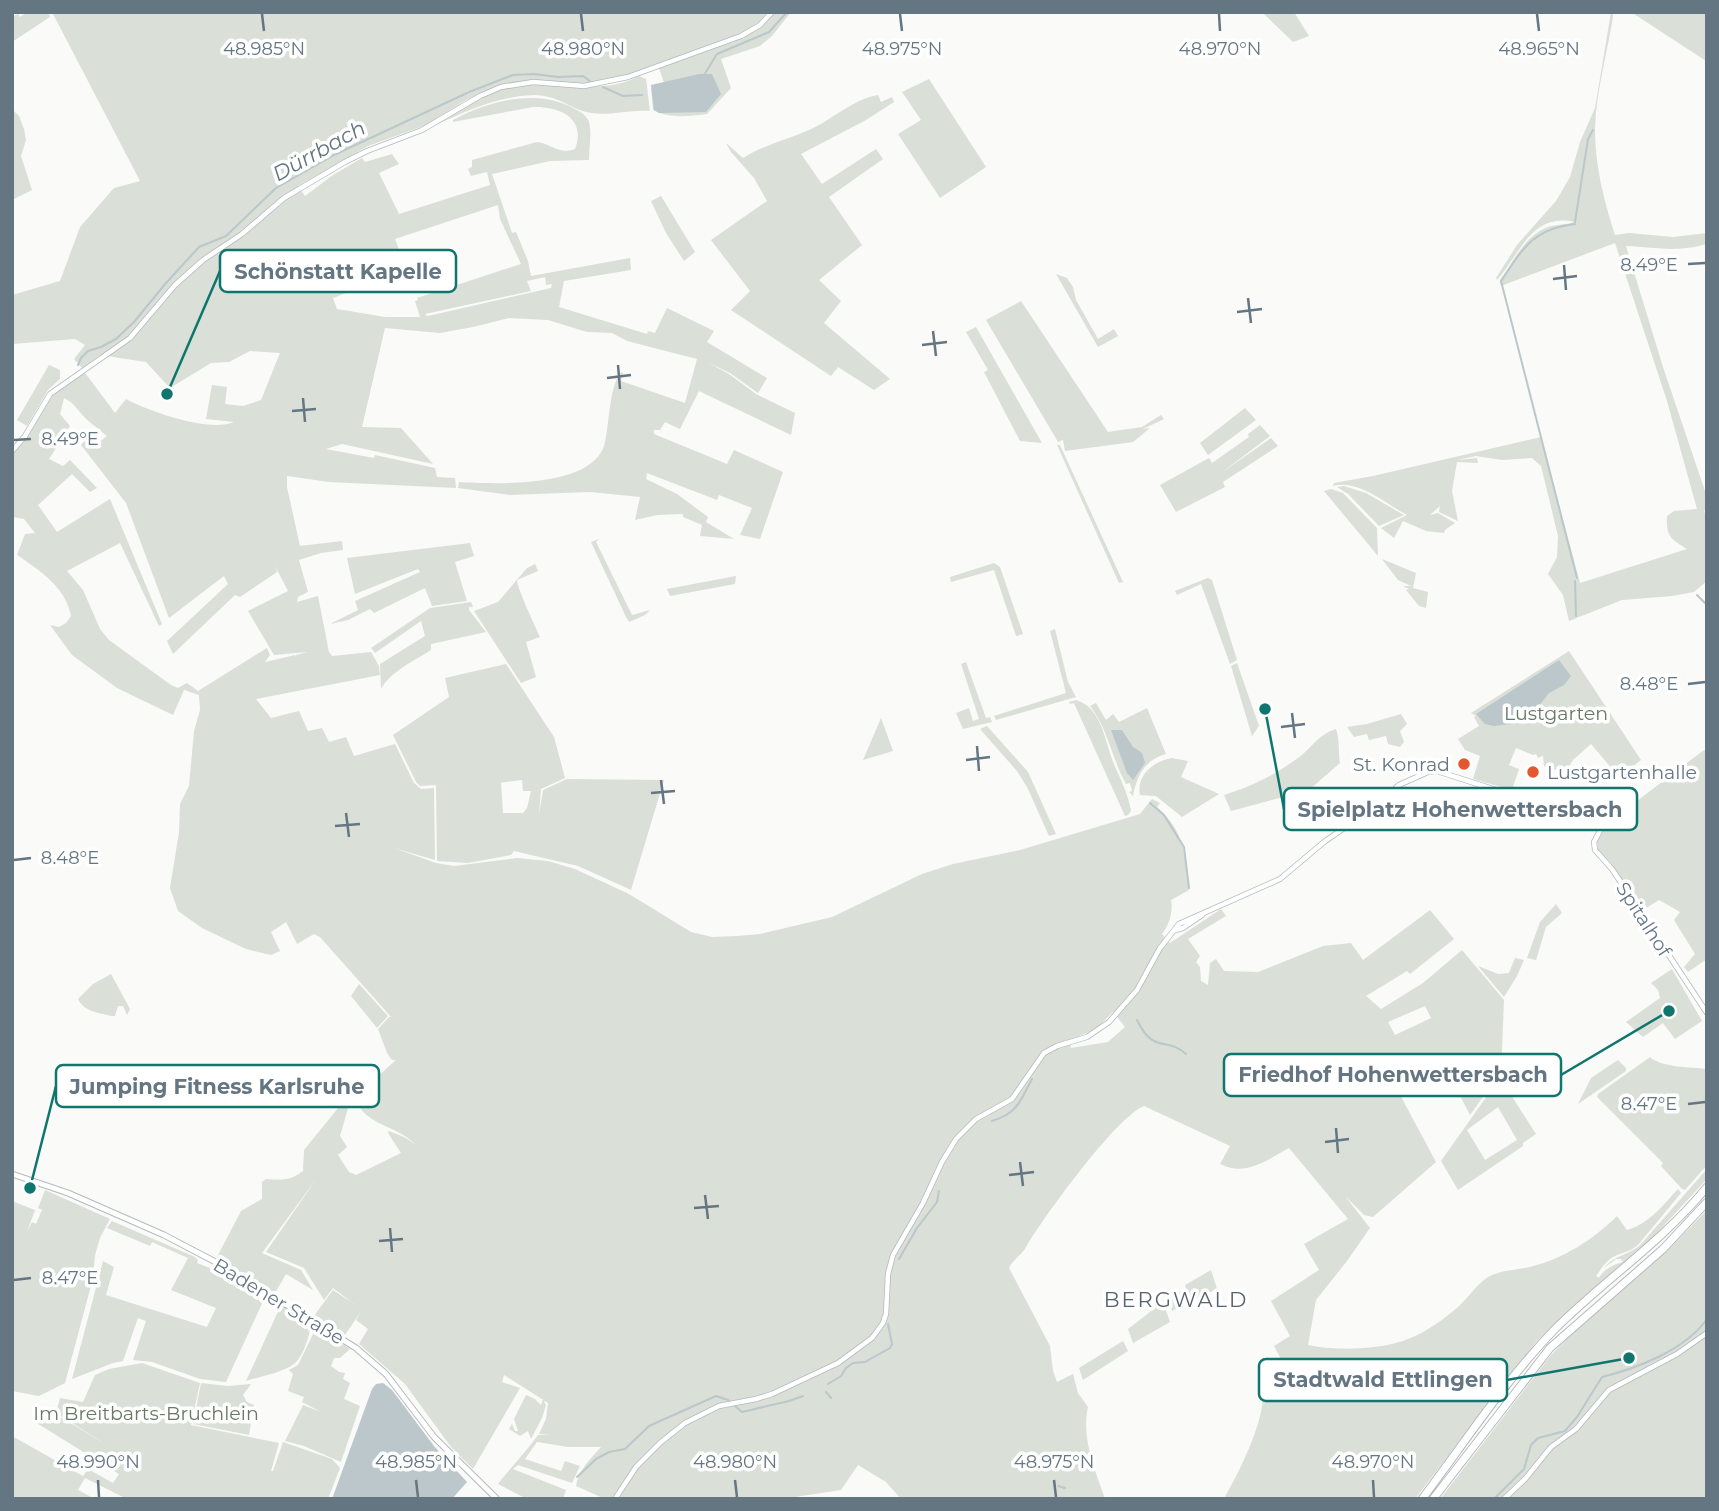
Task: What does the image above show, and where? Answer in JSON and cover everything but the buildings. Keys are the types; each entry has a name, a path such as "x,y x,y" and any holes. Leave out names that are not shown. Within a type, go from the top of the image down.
{"highway":[{"path":"1422,1499 1537,1348 1564,1321 1657,1241 1707,1187"},
{"path":"1433,1499 1550,1348 1662,1249 1707,1202"}],"main road":[{"name":"Badener Straße","path":"12,1174 68,1193 164,1235 229,1269 356,1348 386,1374 434,1437 468,1474 497,1499"}],"street":[{"path":"12,451 25,436 50,394 130,338 176,285 203,260 242,234 284,198 345,162 373,148 422,130 480,96 501,87 533,82 584,86 628,77 745,34 757,27 772,12"},
{"name":"Spitalhof","path":"615,1499 636,1466 671,1434 704,1412 729,1403 772,1394 838,1363 872,1338 886,1314 888,1274 893,1255 923,1203 948,1150 976,1119 1012,1099 1044,1053 1087,1037 1109,1023 1137,990 1160,948 1175,930 1184,928 1205,912 1286,876 1324,842 1384,800 1399,785 1428,772 1441,772 1601,825 1594,844 1595,850 1612,869 1707,1013"},
{"path":"1504,1499 1525,1479 1550,1447 1581,1423 1609,1390 1677,1354 1707,1334"}],"green space":[{"path":"27,12 48,12 50,17 12,42 12,17 18,14 20,17"},
{"path":"52,12 791,12 772,36 760,46 721,59 731,88 707,114 673,116 653,110 651,88 664,83 658,65 624,77 588,84 528,80 495,87 466,100 426,125 368,146 298,186 305,196 362,158 365,162 392,154 399,164 379,173 399,214 490,185 487,172 471,176 468,169 472,167 472,160 537,142 569,151 575,149 578,138 574,122 568,116 543,107 453,120 481,107 528,98 559,102 582,113 590,126 589,160 550,161 492,174 512,233 516,232 531,276 630,258 631,270 564,281 559,307 647,334 648,331 655,333 667,308 714,331 707,342 767,378 758,393 730,373 707,362 756,394 795,413 791,435 699,391 680,429 665,422 660,430 654,430 654,434 727,464 734,450 783,472 760,539 740,535 752,508 719,495 717,500 647,473 646,479 677,494 708,517 706,522 734,539 700,536 702,525 683,517 683,514 657,515 635,520 640,497 590,492 510,495 458,488 459,482 517,483 581,470 595,460 604,446 611,397 621,372 621,381 685,403 697,359 627,341 612,333 587,332 548,320 509,318 440,333 385,328 362,427 401,428 433,464 342,444 326,449 374,458 375,455 435,468 437,477 455,478 456,488 329,482 287,476 300,546 342,541 343,550 299,560 308,592 298,597 297,602 318,596 332,656 371,652 379,666 380,675 256,699 271,718 299,711 308,731 322,728 329,742 346,737 354,756 395,744 414,783 421,789 434,788 435,860 394,848 436,863 454,866 517,858 548,861 575,869 629,894 691,932 712,937 760,934 832,917 922,874 953,864 1020,850 1140,814 1152,799 1160,803 1157,807 1179,836 1185,855 1189,890 1171,900 1170,917 1162,934 1170,943 1221,909 1226,916 1188,939 1200,956 1196,962 1200,967 1201,981 1208,985 1210,963 1216,959 1224,971 1258,972 1323,946 1351,943 1363,960 1430,910 1454,939 1410,974 1407,971 1366,996 1381,1009 1423,983 1462,950 1504,1000 1502,1051 1493,1083 1470,1115 1440,1057 1392,1080 1436,1162 1373,1217 1364,1215 1345,1196 1370,1228 1316,1300 1308,1345 1358,1348 1408,1339 1428,1329 1458,1307 1488,1277 1530,1267 1566,1253 1598,1233 1617,1216 1627,1230 1635,1227 1655,1213 1678,1189 1681,1193 1638,1245 1610,1259 1596,1276 1599,1278 1606,1270 1623,1262 1616,1259 1604,1268 1608,1264 1617,1258 1632,1251 1641,1244 1707,1169 1707,1179 1655,1235 1536,1342 1415,1499 1224,1499 1250,1446 1260,1417 1263,1390 1258,1375 1282,1361 1274,1346 1290,1336 1271,1301 1319,1270 1304,1244 1348,1219 1289,1148 1247,1168 1229,1168 1220,1164 1230,1146 1144,1106 1132,1114 1099,1148 1009,1268 1050,1346 1057,1382 1073,1374 1078,1393 1088,1407 1088,1442 1105,1499 901,1499 886,1482 858,1465 841,1490 782,1499 605,1499 576,1486 582,1470 601,1447 568,1447 537,1442 525,1459 561,1471 565,1461 580,1466 572,1483 518,1465 513,1469 566,1490 563,1499 527,1499 498,1484 538,1435 550,1435 539,1434 546,1419 548,1403 504,1375 502,1382 520,1388 473,1469 451,1447 405,1384 359,1344 368,1329 356,1320 362,1310 345,1335 314,1316 333,1290 354,1304 333,1288 324,1300 304,1268 266,1252 317,1178 262,1253 301,1270 313,1290 286,1274 275,1293 217,1257 241,1211 262,1199 262,1182 266,1179 290,1178 303,1171 304,1150 347,1097 351,1098 340,1136 347,1147 338,1155 349,1172 356,1175 401,1153 389,1131 415,1144 399,1133 366,1115 355,1099 396,1060 392,1060 387,1053 378,1029 391,1017 320,937 314,934 297,944 286,922 271,932 280,951 271,955 246,949 202,928 178,911 170,888 179,832 180,804 189,786 194,731 200,710 199,695 184,690 173,715 117,688 72,655 50,625 59,627 71,616 64,596 50,580 17,555 25,534 35,533 24,519 12,517 12,453 22,444 54,392 81,372 86,374 115,413 126,399 179,419 223,425 234,422 206,419 212,385 227,387 225,404 243,406 261,400 280,353 250,351 229,362 211,363 170,388 146,362 100,355 82,368 74,359 85,345 75,339 12,344 12,295 60,281 80,227 114,188 140,181","holes":["498,205 500,219 521,264 417,298 415,301 420,317 385,317 337,309 333,298 401,272 399,264 411,288 413,287 395,239","545,277 546,285 552,284 551,288 437,314 425,314 531,291 527,281","64,398 107,436 97,444 89,436 81,445 126,503 169,618 224,576 228,584 167,641 173,654 235,595 240,597 277,572 275,566 288,591 248,611 274,655 307,652 296,657 295,655 265,662 270,655 267,648 198,691 187,683 178,688 171,685 109,640 100,629 83,590 67,571 120,543 159,626 162,624 110,499 57,532 38,505 72,474 90,492 97,488 70,460 63,466 49,459 70,426 60,414","1425,1006 1431,1018 1395,1035 1388,1022","1113,1012 1125,1027 1108,1042 1071,1048 1070,1040 1096,1029"]},
{"path":"1262,12 1294,12 1309,36 1293,42"},
{"path":"1611,12 1613,17 1595,129 1601,183 1615,235 1629,233 1673,237 1707,233 1707,244 1695,247 1675,249 1626,246 1707,497 1707,513 1704,510 1707,522 1707,581 1694,592 1622,600 1569,621 1563,595 1548,574 1557,557 1558,536 1541,466 1532,458 1502,460 1476,456 1457,460 1477,458 1478,463 1457,462 1452,491 1458,521 1439,512 1440,506 1430,515 1438,513 1455,523 1444,533 1426,531 1403,521 1394,538 1381,528 1407,515 1362,489 1333,486 1334,483 1541,437 1580,583 1687,549 1671,537 1667,529 1667,516 1674,511 1697,509 1667,401 1615,243 1501,286 1500,280 1532,236 1548,227 1574,222 1547,223 1528,238 1497,280 1496,278 1517,245 1556,201 1570,177 1580,142 1595,108"},
{"path":"1631,12 1707,12 1707,62 1703,59"},
{"path":"639,76 646,79 650,111 591,113 543,96 515,97 478,107 391,145 390,143 501,89 536,84 606,86"},
{"path":"929,79 986,167 940,198 898,134 921,120 902,92"},
{"path":"878,95 881,102 892,97 894,102 801,154 822,184 876,149 883,159 829,197 862,245 819,280 841,301 824,323 890,379 874,390 838,367 831,376 731,310 750,291 711,240 767,201 754,178 726,143 743,158 818,126 851,105"},
{"path":"12,109 19,116 24,129 26,140 21,156 32,190 12,200"},
{"path":"661,196 695,252 684,261 666,233 651,201"},
{"path":"1056,274 1067,278 1073,287 1076,300 1098,339 1114,329 1118,336 1098,347"},
{"path":"1021,301 1108,432 1142,427 1161,415 1164,419 1143,429 1150,428 1133,442 1065,451 1063,440 1058,442 986,320"},
{"path":"976,327 1042,443 1020,441 984,372 988,370 966,332"},
{"path":"49,365 60,370 60,379 48,390 27,426 17,420"},
{"path":"1245,408 1256,420 1208,455 1200,443"},
{"path":"1260,425 1270,436 1220,474 1271,438 1278,446 1223,482 1225,487 1176,512 1160,485 1209,458 1212,463 1249,437 1248,434"},
{"path":"1057,445 1060,445 1123,582 1119,583"},
{"path":"1344,486 1366,493 1404,515 1379,526 1348,494 1337,487"},
{"path":"1331,489 1343,493 1377,528 1378,556 1324,491"},
{"path":"599,539 596,542 632,615 650,610 645,615 629,622 591,542"},
{"path":"470,543 474,556 455,562 467,601 432,606 425,588 374,613 370,609 348,620 330,624 358,610 355,601 420,572 418,569 355,594 347,558"},
{"path":"1382,559 1416,573 1413,588 1428,592 1426,608 1419,606 1406,590 1409,589 1403,586 1411,586 1398,580"},
{"path":"994,563 1000,567 1023,634 1016,636 994,570 951,582 950,577"},
{"path":"535,564 538,571 517,580 540,637 526,642 536,677 521,683 474,611 498,602 527,568"},
{"path":"736,576 735,584 670,596 667,589"},
{"path":"1208,578 1212,580 1237,660 1230,664 1201,584 1177,595 1175,591"},
{"path":"471,602 473,607 469,607 469,610 486,632 431,644 431,650 397,672 381,689 380,664 425,636 421,621 375,653 371,648 430,608"},
{"path":"1055,629 1068,682 1076,697 996,720 994,716 1066,693 1050,631"},
{"name":"Lustgarten","path":"1569,651 1641,760 1619,777 1591,744 1573,760 1565,773 1544,766 1543,756 1538,758 1536,754 1516,748 1509,765 1519,769 1512,790 1473,779 1480,756 1465,750 1458,739 1479,726 1474,717 1476,716 1471,713"},
{"path":"966,662 986,718 990,717 992,722 963,729 956,713 969,708 973,721 979,719 961,664"},
{"path":"1237,663 1259,726 1252,736 1231,666"},
{"path":"506,664 554,737 565,778 541,789 539,815 543,790 567,779 664,780 631,890 578,866 514,851 511,855 468,863 437,861 436,785 420,786 416,782 393,735 449,697 445,678","holes":["522,780 523,791 531,791 523,813 503,813 501,783 498,783"]},
{"path":"1076,700 1092,710 1097,718 1128,798 1131,811 1128,815 1125,816 1074,703 1069,702"},
{"path":"1096,703 1106,720 1113,714 1119,722 1147,708 1166,754 1152,760 1143,770 1133,796 1129,792 1132,791 1130,783 1126,784 1101,724 1090,706"},
{"path":"1401,714 1407,724 1400,731 1404,742 1400,747 1388,744 1386,736 1369,740 1367,734 1354,737 1347,727 1367,724"},
{"path":"881,718 893,751 863,760"},
{"path":"987,726 1028,772 1056,834 1049,836 1017,771 980,729"},
{"path":"1336,729 1340,763 1309,790 1287,801 1283,797 1231,811 1224,795 1254,784 1280,770 1298,758 1324,734"},
{"path":"1704,750 1707,753 1707,959 1688,972 1684,967 1695,954 1674,920 1680,912 1659,900 1643,910 1611,863 1598,850 1597,842 1608,823"},
{"path":"1172,758 1188,761 1181,777 1219,794 1182,817 1156,796 1140,795 1139,788 1147,770 1158,762"},
{"path":"1556,904 1562,913 1546,927 1536,960 1527,958 1540,922"},
{"path":"1515,958 1524,960 1504,997 1478,966 1498,974 1509,973"},
{"path":"1672,969 1702,1021 1675,1039 1663,1023 1643,1037 1626,1022 1660,998 1658,990 1651,983"},
{"path":"111,974 130,1009 127,1015 123,1006 118,1006 115,1016 112,1016 88,1009 78,999 93,984"},
{"path":"359,984 388,1016 377,1028 351,996"},
{"path":"1650,1057 1669,1065 1707,1069 1707,1165 1685,1190 1661,1166 1663,1163 1597,1097"},
{"path":"1618,1060 1626,1071 1578,1104 1591,1078"},
{"path":"1504,1084 1536,1134 1523,1143 1523,1146 1458,1190 1441,1161 1495,1087","holes":["1498,1107 1517,1140 1485,1160 1467,1130"]},
{"path":"45,1190 110,1219 95,1255 93,1278 65,1383 39,1396 12,1391 12,1201 35,1210 27,1232 32,1222 36,1224 42,1210 38,1208"},
{"path":"1707,1210 1707,1499 1440,1499 1551,1355 1666,1252"},
{"path":"112,1221 195,1257 197,1263 230,1276 229,1281 265,1297 226,1382 200,1379 152,1362 133,1360 146,1321 138,1318 123,1361 72,1379 103,1261 114,1267 106,1295 207,1327 216,1308 171,1290 188,1258 152,1242 150,1246 107,1228"},
{"path":"1211,1270 1217,1289 1172,1311 1167,1297 1186,1289 1185,1285"},
{"path":"1163,1302 1170,1322 1133,1343 1128,1329"},
{"path":"281,1305 311,1324 303,1351 290,1367 246,1381"},
{"path":"319,1329 350,1349 340,1358 334,1358 331,1366 345,1373 343,1379 350,1383 344,1399 360,1406 341,1462 285,1441 303,1405 321,1412 302,1402 304,1397 288,1391 293,1374 289,1370 298,1365 314,1332"},
{"path":"1123,1341 1128,1351 1083,1380 1079,1368"},
{"name":"Im Breitbarts-Bruchlein","path":"142,1363 200,1383 191,1425 279,1443 271,1471 283,1442 332,1459 340,1468 328,1499 127,1499 85,1478 78,1490 95,1499 12,1499 12,1436 83,1476 88,1469 113,1483 119,1474 35,1422 44,1407 110,1447 56,1413 60,1398 83,1402 95,1375 109,1369"},
{"path":"201,1383 228,1386 251,1384 243,1395 247,1402 254,1405 249,1435 193,1424"},
{"path":"526,1395 541,1405 543,1399 546,1405 531,1439 528,1431 520,1436 509,1429 512,1424 515,1431 518,1431 514,1419"}],"shaded area":[{"path":"699,74 712,74 721,94 706,112 659,113 654,110 651,85"},
{"path":"1559,660 1571,676 1564,685 1549,693 1531,716 1519,723 1494,726 1485,724 1476,714"},
{"path":"1111,730 1122,730 1133,747 1142,753 1145,763 1133,780 1127,773"},
{"path":"383,1383 392,1390 434,1446 467,1482 452,1499 332,1499 372,1389 376,1384"}],"waterway":[{"name":"Dürrbach","path":"704,75 717,54 769,32 787,12"},
{"name":"Dürrbach","path":"469,92 513,75 583,76 591,82"},
{"name":"Dürrbach","path":"603,87 623,96 642,95"},
{"name":"Dürrbach","path":"78,365 88,351 116,339 134,322 199,247 226,236 276,188 334,155 467,93"},
{"path":"1575,222 1588,139 1593,130"},
{"path":"1575,224 1549,230 1530,242 1501,281 1577,578"},
{"path":"1575,581 1576,616"},
{"path":"1697,595 1707,605"},
{"path":"1150,803 1164,815 1184,847 1189,888"},
{"path":"1137,1020 1149,1038 1186,1054"},
{"path":"992,1121 1013,1110 1032,1079"},
{"path":"899,1259 917,1228 937,1202 939,1191"},
{"path":"1494,1499 1524,1469 1531,1445 1538,1438 1565,1431 1602,1377 1645,1363 1674,1349 1707,1319"},
{"path":"828,1384 841,1376 853,1363 865,1362 890,1348 892,1344 888,1324"},
{"path":"826,1392 831,1398"},
{"path":"577,1477 596,1459 609,1452 625,1449 649,1426 716,1396 728,1400 742,1412 803,1396"},
{"path":"1058,1486 1065,1488"}],"place":[{"name":"Schönstatt Kapelle","path":"167,394"},
{"name":"Spielplatz Hohenwettersbach","path":"1265,709"},
{"name":"St. Konrad","path":"1464,764"},
{"name":"Lustgartenhalle","path":"1533,772"},
{"name":"Friedhof Hohenwettersbach","path":"1669,1011"},
{"name":"Jumping Fitness Karlsruhe","path":"30,1188"},
{"name":"Stadtwald Ettlingen","path":"1629,1358"}],"district":[{"name":"BERGWALD","path":"1176,1300"}]}
